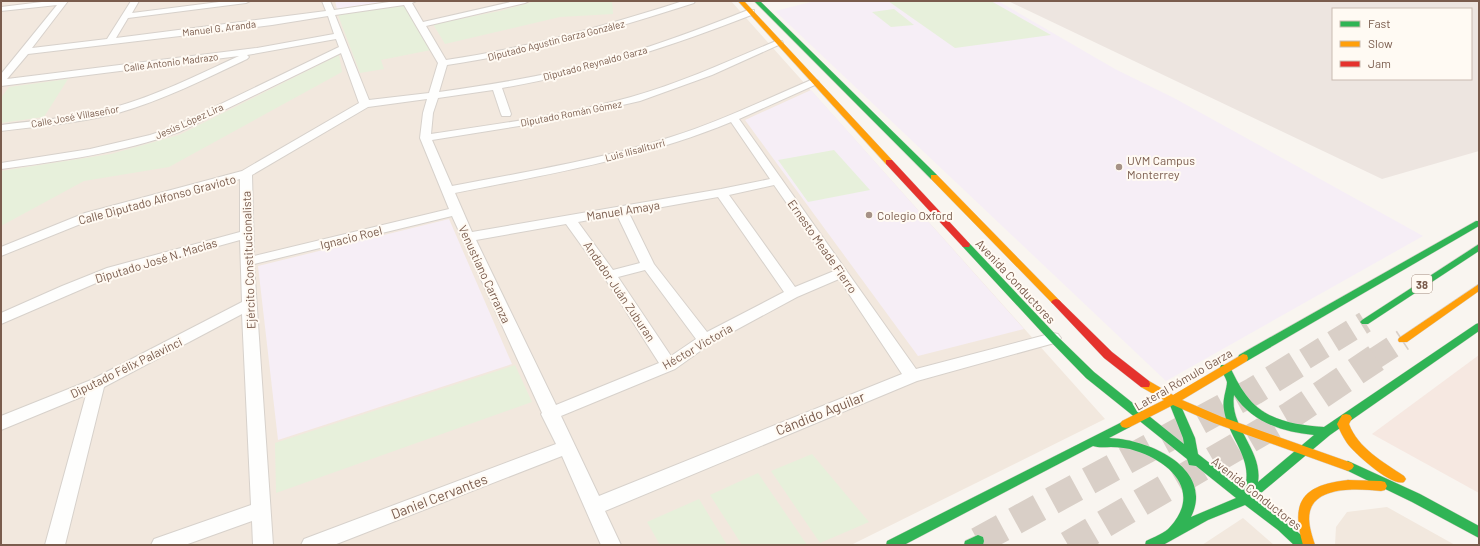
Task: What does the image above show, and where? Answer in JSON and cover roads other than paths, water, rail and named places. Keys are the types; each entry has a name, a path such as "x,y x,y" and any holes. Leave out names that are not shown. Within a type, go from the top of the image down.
{"main road":[{"name":"Avenida Conductores","path":"741,1 814,82 1053,338 1090,375 1193,458 1282,526 1303,545"},
{"name":"Avenida Conductores","path":"757,1 925,168 1108,355 1133,376 1173,400 1201,413 1306,449 1355,468 1403,491"},
{"name":"Lateral Rómulo Garza","path":"892,545 1173,400 1225,368 1479,223"},
{"name":"38","path":"1365,322 1479,247"},
{"path":"1402,340 1479,287"},
{"path":"1151,545 1204,516 1246,499 1326,432 1479,326"},
{"path":"1225,368 1231,385 1247,406 1265,419 1275,424 1298,430 1326,432"},
{"path":"1231,385 1227,397 1228,406 1234,425 1245,448 1253,475 1246,499"},
{"path":"1173,400 1185,428 1193,458 1194,482 1186,515 1175,531"},
{"path":"1346,418 1343,424 1347,434 1365,454 1408,486 1469,527"},
{"path":"1085,446 1112,441 1143,447 1154,452 1171,464 1184,478 1189,489 1190,500"},
{"path":"1309,545 1305,533 1304,515 1308,503 1322,490 1338,485 1350,484 1371,485 1403,491 1479,532"},
{"path":"1204,516 1236,514"},
{"path":"1257,518 1282,526"}],"street":[{"path":"110,41 135,1"},
{"path":"126,16 246,1"},
{"path":"408,1 442,64 428,113 424,138"},
{"name":"Manuel G. Aranda","path":"25,52 110,41 328,7 408,1"},
{"path":"421,25 525,1"},
{"name":"Diputado Agustín Garza González","path":"442,64 509,53 580,36 691,1"},
{"path":"1,9 63,2"},
{"path":"1,82 63,2"},
{"path":"328,7 365,104"},
{"name":"Diputado Reynaldo Garza","path":"365,104 434,96 497,86 568,72 671,42 751,12"},
{"name":"Calle Antonio Madrazo","path":"1,82 342,42"},
{"name":"Jesús López Lira","path":"1,166 108,149 162,135 342,42"},
{"name":"Diputado Román Gómez","path":"424,138 595,110 672,88 779,43"},
{"name":"Calle José Villaseñor","path":"1,128 88,116 129,107 159,96 257,51"},
{"name":"Luis Ilisaliturri","path":"447,191 533,174 655,146 733,118 814,82"},
{"path":"497,86 506,114"},
{"name":"Ejército Constitucionalista","path":"264,545 249,304 246,234 246,174 365,104"},
{"name":"Ernesto Meade Fierro","path":"733,118 842,273 912,376"},
{"name":"Venustiano Carranza","path":"424,138 468,237 550,414 567,447 610,545"},
{"name":"Calle Diputado Alfonso Gravioto","path":"1,252 89,216 246,174"},
{"name":"Manuel Amaya","path":"468,237 569,218 721,193 777,181"},
{"path":"721,193 792,294"},
{"path":"621,210 648,265 705,340"},
{"name":"Ignacio Roel","path":"247,262 456,211"},
{"name":"Andador Juán Zuburan","path":"569,218 610,275 669,365"},
{"name":"Diputado José N. Macías","path":"1,319 112,271 246,234"},
{"path":"610,275 648,265"},
{"name":"Héctor Victoria","path":"550,414 669,365 705,340 792,294 842,273"},
{"name":"Diputado Félix Palavinci","path":"1,423 97,384 249,304"},
{"name":"Cándido Aguilar","path":"593,507 912,376 1053,338"},
{"path":"55,545 97,384"},
{"name":"Daniel Cervantes","path":"311,545 567,447"},
{"path":"161,545 262,509"}],"tunnel":[{"path":"1305,359 1365,322"},
{"path":"1374,359 1403,340"},
{"path":"978,541 1254,391 1307,358"},
{"path":"1068,545 1291,415 1376,358"}],"place":[{"name":"UVM Campus Monterrey","path":"1119,167"},
{"name":"Colegio Oxford","path":"869,215"}]}
